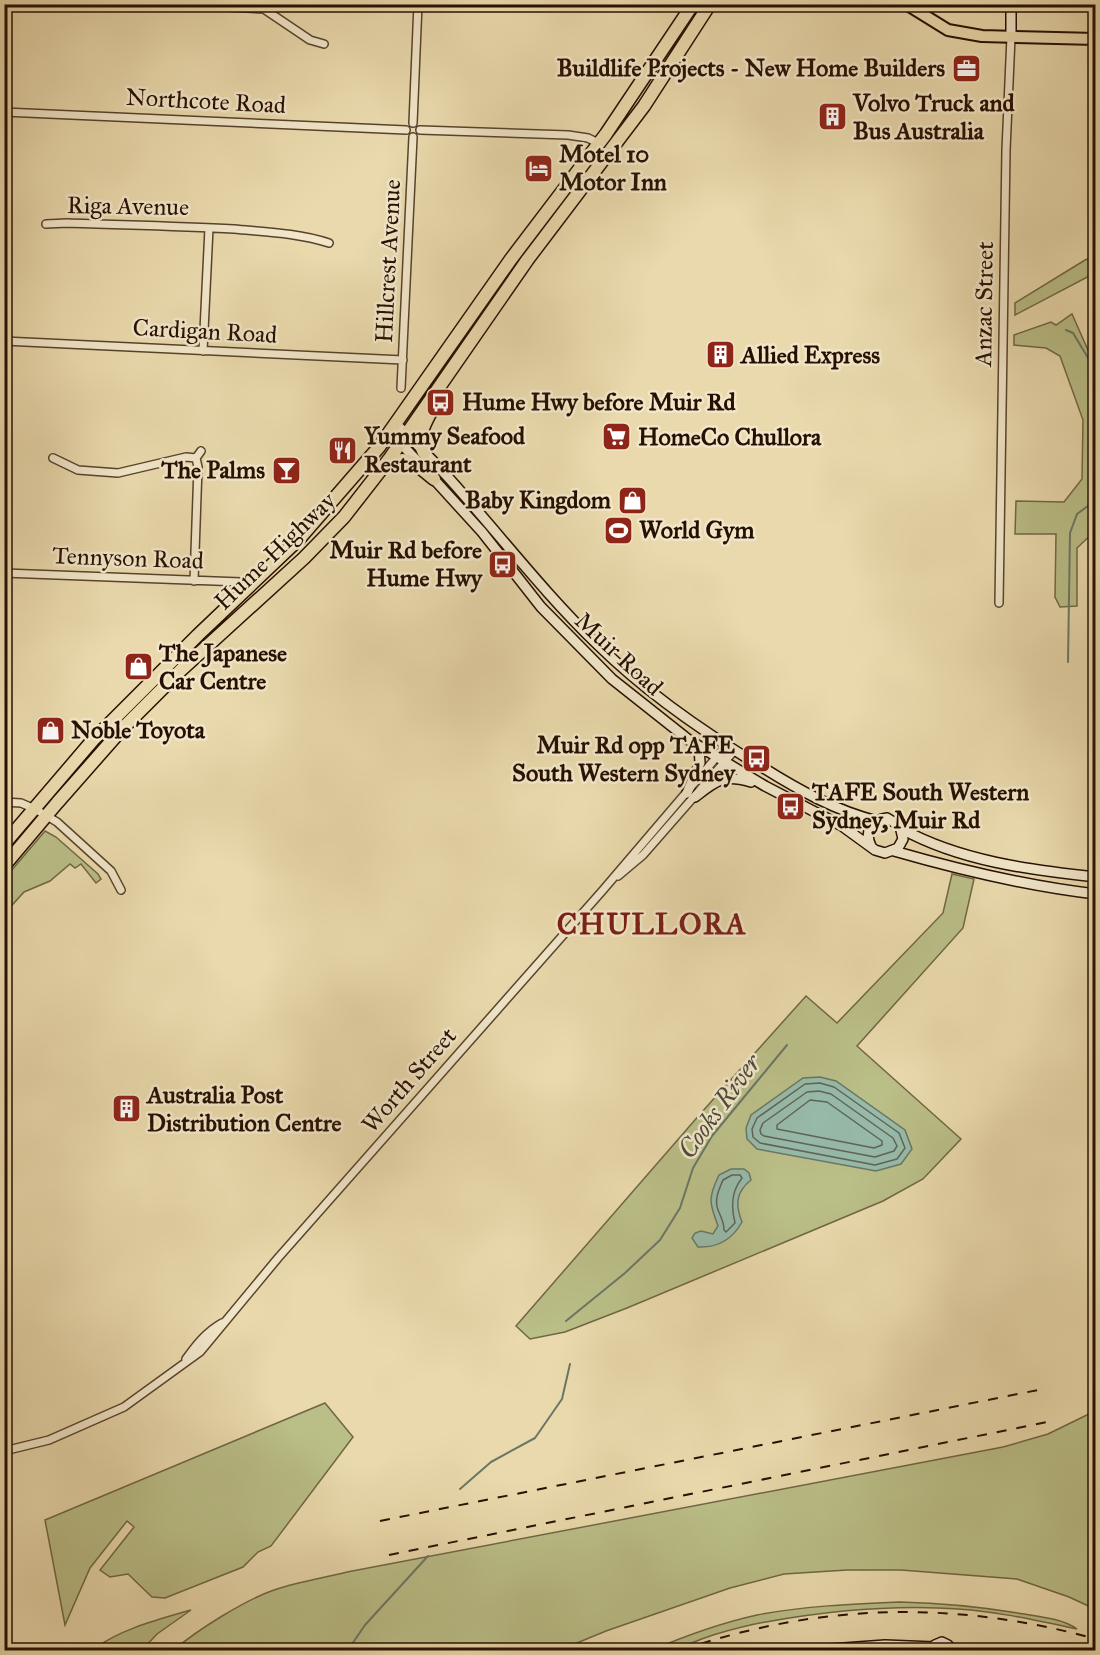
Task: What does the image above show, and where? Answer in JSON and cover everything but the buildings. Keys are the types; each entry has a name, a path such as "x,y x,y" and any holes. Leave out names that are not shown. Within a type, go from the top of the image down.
{"highway":[{"name":"Hume Highway","path":"4,844 93,740 299,539 393,428 511,259 598,143 693,4"},
{"name":"Hume Highway","path":"4,866 123,728 214,639 304,558 344,517 404,438 528,259 644,106 710,4"},
{"path":"424,453 419,441 421,432 455,364"},
{"path":"374,479 389,464 403,459 411,461 434,479"}],"main road":[{"path":"906,4 948,30 982,36 1095,39"}],"street":[{"path":"168,4 264,9 310,40 324,44"},
{"path":"413,123 418,4"},
{"name":"Anzac Street","path":"999,603 1011,4"},
{"name":"Northcote Road","path":"4,112 406,130"},
{"path":"413,123 409,124 407,134 413,137 420,130"},
{"path":"413,123 420,130"},
{"path":"420,130 568,135 588,138 598,143"},
{"name":"Hillcrest Avenue","path":"401,388 413,137"},
{"name":"Riga Avenue","path":"46,225 68,223 278,232 307,236 329,243"},
{"name":"Riga Avenue","path":"203,351 209,228"},
{"name":"Cardigan Road","path":"4,341 403,360"},
{"name":"Muir Road","path":"393,428 424,453 530,573 599,646 659,697 730,748 824,801 863,818 877,821"},
{"name":"Muir Road","path":"404,438 434,479 482,532 542,607 612,679 699,746 765,786 842,826 871,846"},
{"path":"194,581 198,467 196,458 201,451"},
{"path":"53,458 78,471 118,473 186,457 196,458"},
{"name":"Tennyson Road","path":"4,573 241,582 250,586"},
{"path":"691,795 700,763 699,746"},
{"name":"Worth Street","path":"4,1451 49,1440 97,1421 144,1394 185,1362 194,1347 210,1330 222,1323 603,890 643,855 730,748"},
{"path":"691,795 726,778 735,778 765,786"},
{"path":"4,802 21,803 46,815 111,871 121,890"},
{"path":"1095,877 1056,873 998,862 922,840 902,829 892,820 877,821 869,830 868,835 871,846 880,853 894,851 965,871 1016,882 1095,894"},
{"path":"894,851 901,844 902,829"},
{"path":"816,1650 885,1645 934,1648 937,1643 944,1642 950,1650 975,1650"}],"green space":[{"path":"1095,256 1095,273 1015,315 1015,303"},
{"path":"1072,314 1095,366 1095,531 1077,548 1077,606 1060,607 1055,597 1056,534 1015,534 1016,501 1064,502 1082,479 1083,420 1060,356 1046,348 1014,345 1014,335 1051,322 1056,325"},
{"path":"45,831 56,837 101,879 96,883 81,864 75,868 70,864 50,881 24,892 5,913 5,878"},
{"path":"952,874 974,879 963,928 857,1046 961,1139 923,1179 883,1201 565,1332 530,1339 516,1326 806,996 837,1023 943,913"},
{"path":"325,1403 353,1437 271,1546 258,1552 243,1567 165,1598 152,1597 128,1574 110,1577 100,1570 134,1527 127,1521 90,1568 65,1625 45,1520"},
{"path":"1095,1411 1095,1609 1069,1597 1017,1579 901,1570 847,1570 784,1574 730,1588 606,1631 560,1650 174,1650 236,1608 274,1590 292,1585 347,1572 1003,1447 1048,1434"},
{"path":"900,1602 978,1607 1052,1619 1077,1629 973,1610 917,1608 852,1610 759,1623 676,1648 652,1650 703,1630 757,1615 810,1607"},
{"path":"191,1610 157,1634 142,1650 92,1650 127,1631"}],"water":[{"path":"820,1077 836,1081 905,1130 912,1149 901,1164 876,1171 757,1149 747,1139 746,1128 751,1115 803,1078"},
{"path":"731,1169 744,1169 749,1173 751,1180 742,1189 738,1199 738,1210 742,1222 734,1234 724,1242 698,1247 692,1238 695,1233 701,1231 713,1234 718,1226 711,1205 711,1195 719,1175"}],"waterway":[{"path":"1066,330 1073,333 1096,371"},
{"name":"Cooks River","path":"1068,662 1070,533 1077,514 1096,500"},
{"name":"Cooks River","path":"566,1321 625,1273 660,1240 680,1208 693,1168 712,1136 787,1045"},
{"name":"Cooks River","path":"460,1489 491,1462 535,1438 562,1399 570,1364"},
{"name":"Cooks River","path":"348,1650 365,1625 428,1556"}],"railway":[{"path":"380,1521 1043,1389"},
{"path":"389,1555 1052,1421"},
{"path":"682,1650 733,1634 785,1623 888,1612 939,1613 991,1618 1043,1626 1096,1639"}],"place":[{"name":"Buildlife Projects - New Home Builders","path":"966,68"},
{"name":"Volvo Truck and Bus Australia","path":"832,117"},
{"name":"Motel 10 Motor Inn","path":"538,168"},
{"name":"Allied Express","path":"720,355"},
{"name":"Hume Hwy before Muir Rd","path":"441,402"},
{"name":"HomeCo Chullora","path":"617,437"},
{"name":"Yummy Seafood Restaurant","path":"343,450"},
{"name":"The Palms","path":"286,470"},
{"name":"Baby Kingdom","path":"632,500"},
{"name":"World Gym","path":"618,530"},
{"name":"Muir Rd before Hume Hwy","path":"503,564"},
{"name":"The Japanese Car Centre","path":"138,667"},
{"name":"Noble Toyota","path":"50,730"},
{"name":"Muir Rd opp TAFE South Western Sydney","path":"756,759"},
{"name":"TAFE South Western Sydney, Muir Rd","path":"791,806"},
{"name":"Australia Post Distribution Centre","path":"126,1109"}],"district":[{"name":"CHULLORA","path":"652,924"}]}
